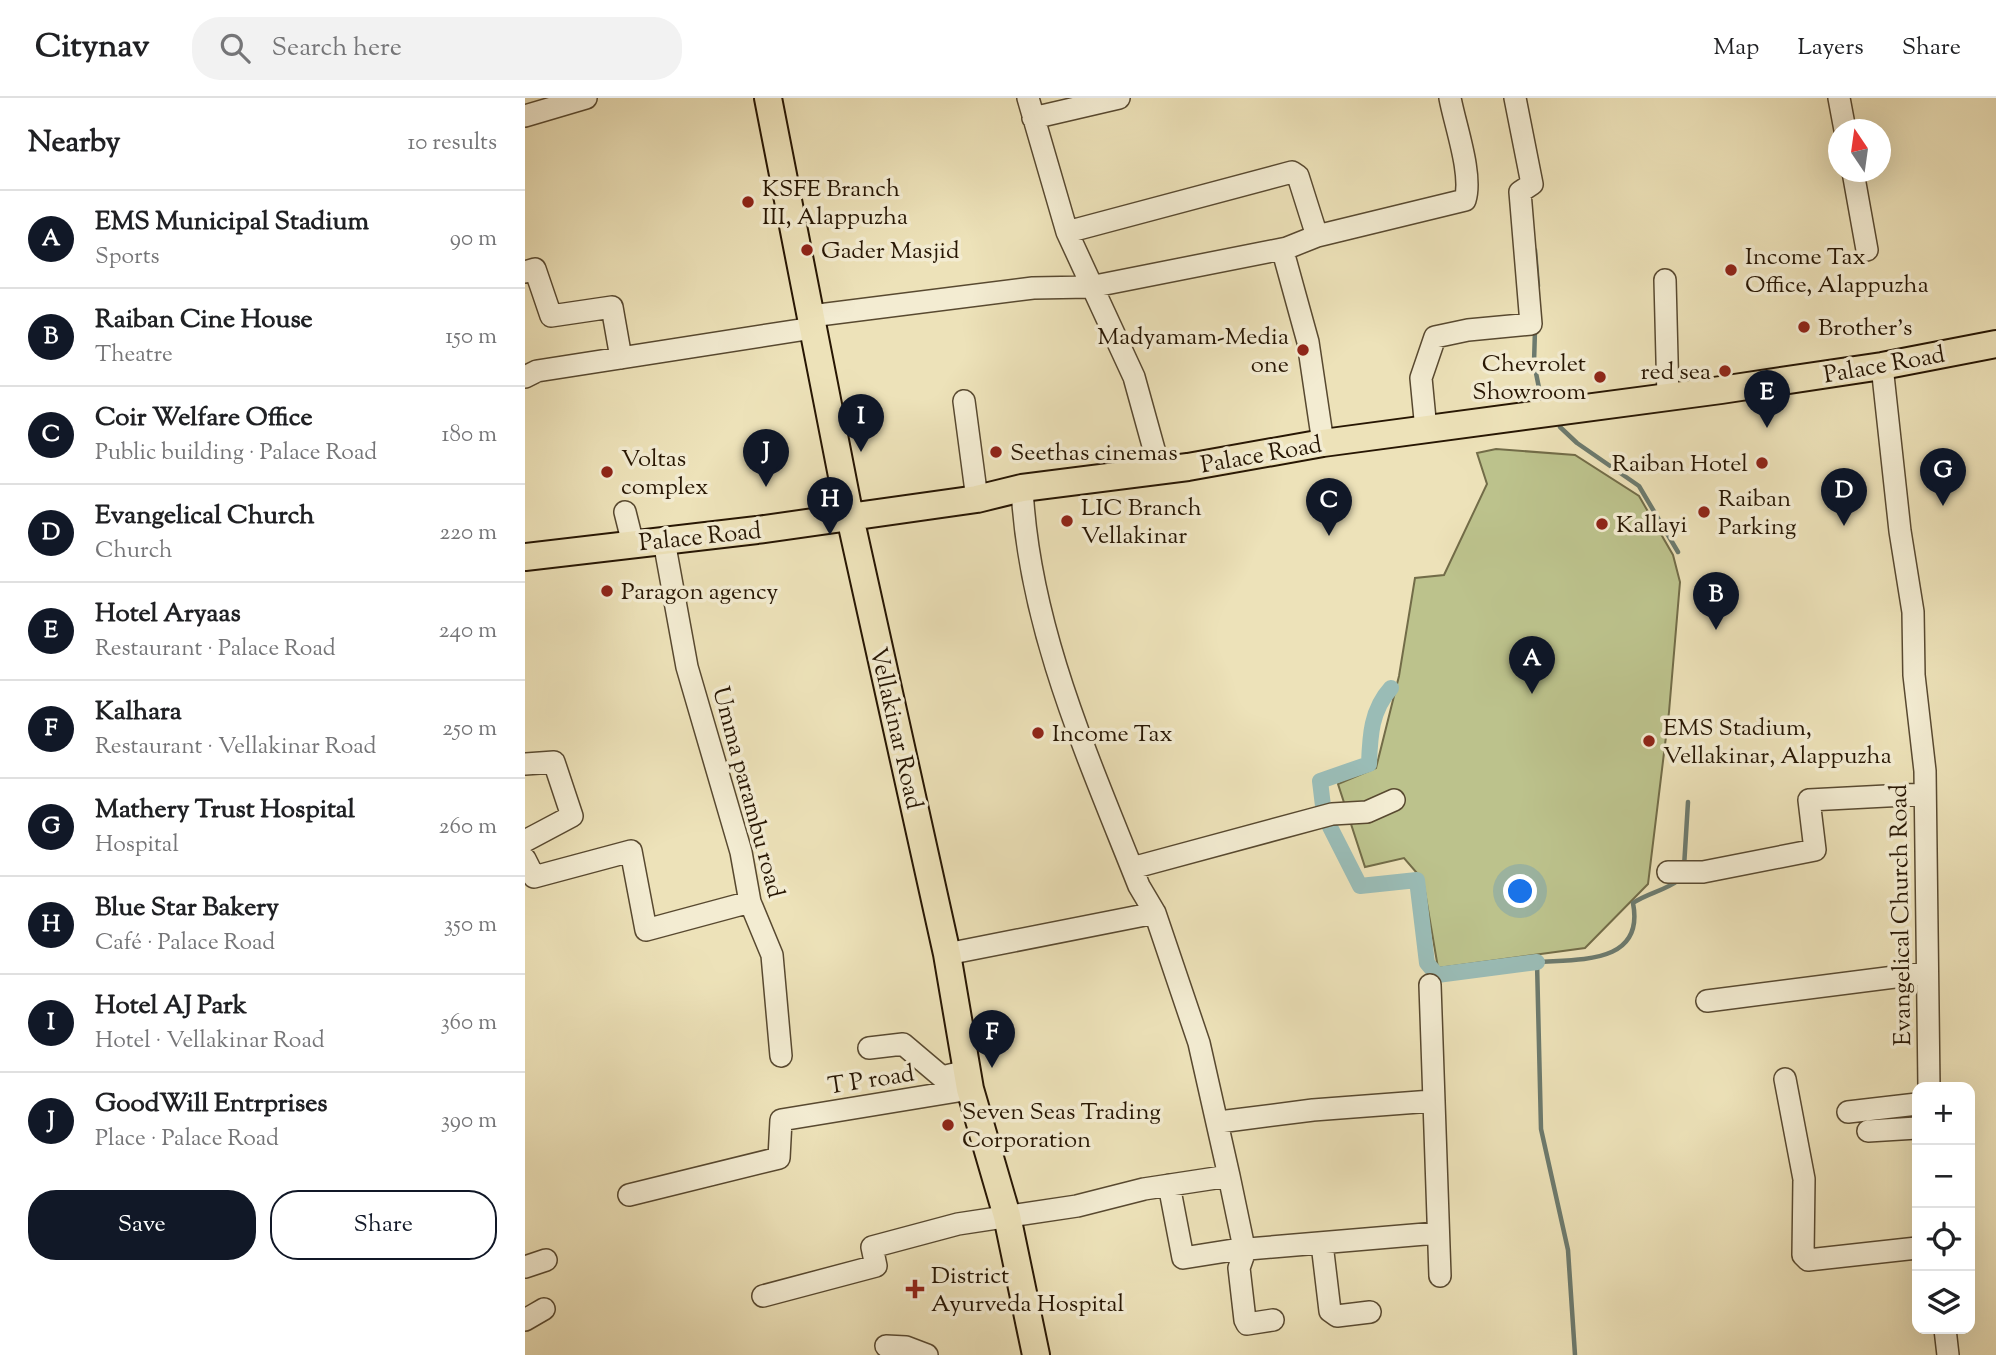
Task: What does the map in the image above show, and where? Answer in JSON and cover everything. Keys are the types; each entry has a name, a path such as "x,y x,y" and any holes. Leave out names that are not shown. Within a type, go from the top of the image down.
{"main road":[{"name":"Vellakinar Road","path":"768,98 850,517 947,954 968,1080 1007,1216 1035,1355"},
{"name":"Palace Road","path":"525,557 977,499 1022,488 1160,471 1323,443 1668,398 1882,366 1996,344"}],"street":[{"path":"525,116 586,98"},
{"path":"1119,98 1031,108 1067,232 1090,287 1134,377 1160,471"},
{"path":"525,377 537,371 812,322 1033,288 1090,287 1287,248 1317,236 1465,200 1468,191 1450,98"},
{"path":"1426,430 1421,378 1435,337 1468,330 1531,324 1526,188 1515,98"},
{"path":"1839,98 1843,119"},
{"path":"1067,232 1292,172 1298,176 1317,236"},
{"path":"1855,182 1867,250"},
{"path":"1287,248 1284,255 1308,342 1323,443"},
{"path":"525,272 535,269 551,316 612,307 621,358"},
{"path":"1665,280 1668,398"},
{"name":"Evangelical Church Road","path":"1882,366 1900,531 1913,612 1914,676 1925,794 1929,1082"},
{"path":"964,401 977,499"},
{"path":"1022,488 1024,533 1046,641 1132,868 1155,913 1199,1044 1246,1248 1239,1268 1245,1320 1247,1324 1273,1320"},
{"path":"625,512 633,544"},
{"name":"Umma parambu road","path":"664,541 687,667 741,852 750,902 772,955 781,1056"},
{"path":"525,764 554,762 572,816 525,841"},
{"path":"1668,872 1703,872 1815,850 1809,800 1925,794"},
{"path":"1132,868 1332,814 1367,811 1394,800"},
{"path":"525,859 534,877 631,852 646,930 750,902"},
{"path":"947,954 1155,913"},
{"path":"1707,1001 1926,973"},
{"path":"1430,985 1440,1276"},
{"path":"869,1048 903,1044 942,1077 968,1080"},
{"path":"1785,1079 1804,1179 1803,1255 1808,1260 1912,1249"},
{"name":"T P road","path":"629,1195 779,1157 781,1120 968,1080"},
{"path":"1219,1122 1313,1110 1432,1101"},
{"path":"1848,1112 1912,1105"},
{"path":"1868,1131 1912,1128"},
{"path":"763,1296 876,1266 872,1247 958,1224 1077,1206 1169,1185 1229,1176"},
{"path":"1169,1185 1184,1258 1246,1248 1437,1233"},
{"path":"1322,1244 1330,1311 1337,1316 1370,1312"},
{"path":"525,1267 547,1260"},
{"path":"525,1320 544,1310"},
{"path":"1945,1334 1948,1355"},
{"path":"886,1346 906,1347 927,1355"}],"green space":[{"path":"1496,449 1575,455 1639,496 1673,555 1680,582 1669,712 1648,884 1585,948 1438,968 1423,880 1404,858 1365,867 1338,784 1376,768 1399,676 1415,578 1444,575 1487,484 1477,453"}],"waterway":[{"path":"1535,250 1538,286"},
{"path":"1535,330 1534,363 1540,393"},
{"path":"1560,427 1577,443 1639,486 1678,552"},
{"path":"1323,806 1320,781 1369,764 1371,733 1376,714 1391,688"},
{"path":"1684,867 1688,802"},
{"path":"1329,825 1360,886 1417,880 1427,963 1437,975 1537,962"},
{"path":"1575,1355 1568,1250 1541,1129 1537,962 1589,958 1605,955 1619,948 1629,938 1634,923 1633,903 1679,880"}],"place":[{"name":"KSFE Branch III, Alappuzha","path":"748,202"},
{"name":"Gader Masjid","path":"807,250"},
{"name":"Income Tax Office, Alappuzha","path":"1731,270"},
{"name":"Brother's","path":"1804,327"},
{"name":"Madyamam-Media one","path":"1303,350"},
{"name":"red sea","path":"1725,371"},
{"name":"Chevrolet Showroom","path":"1600,377"},
{"name":"Hotel Aryaas","path":"1767,428"},
{"name":"Hotel AJ Park","path":"861,452"},
{"name":"Seethas cinemas","path":"996,452"},
{"name":"Raiban Hotel","path":"1762,463"},
{"name":"Voltas complex","path":"607,472"},
{"name":"GoodWill Entrprises","path":"766,487"},
{"name":"Mathery Trust Hospital","path":"1943,506"},
{"name":"Raiban Parking","path":"1704,512"},
{"name":"LIC Branch Vellakinar","path":"1067,521"},
{"name":"Kallayi","path":"1602,524"},
{"name":"Evangelical Church","path":"1844,526"},
{"name":"Blue Star Bakery","path":"830,535"},
{"name":"Coir Welfare Office","path":"1329,536"},
{"name":"Paragon agency","path":"607,591"},
{"name":"Raiban Cine House","path":"1716,630"},
{"name":"EMS Municipal Stadium","path":"1532,694"},
{"name":"Income Tax","path":"1038,733"},
{"name":"EMS Stadium, Vellakinar, Alappuzha","path":"1649,741"},
{"name":"Kalhara","path":"992,1068"},
{"name":"Seven Seas Trading Corporation","path":"948,1125"},
{"name":"District Ayurveda Hospital","path":"915,1289"}]}
